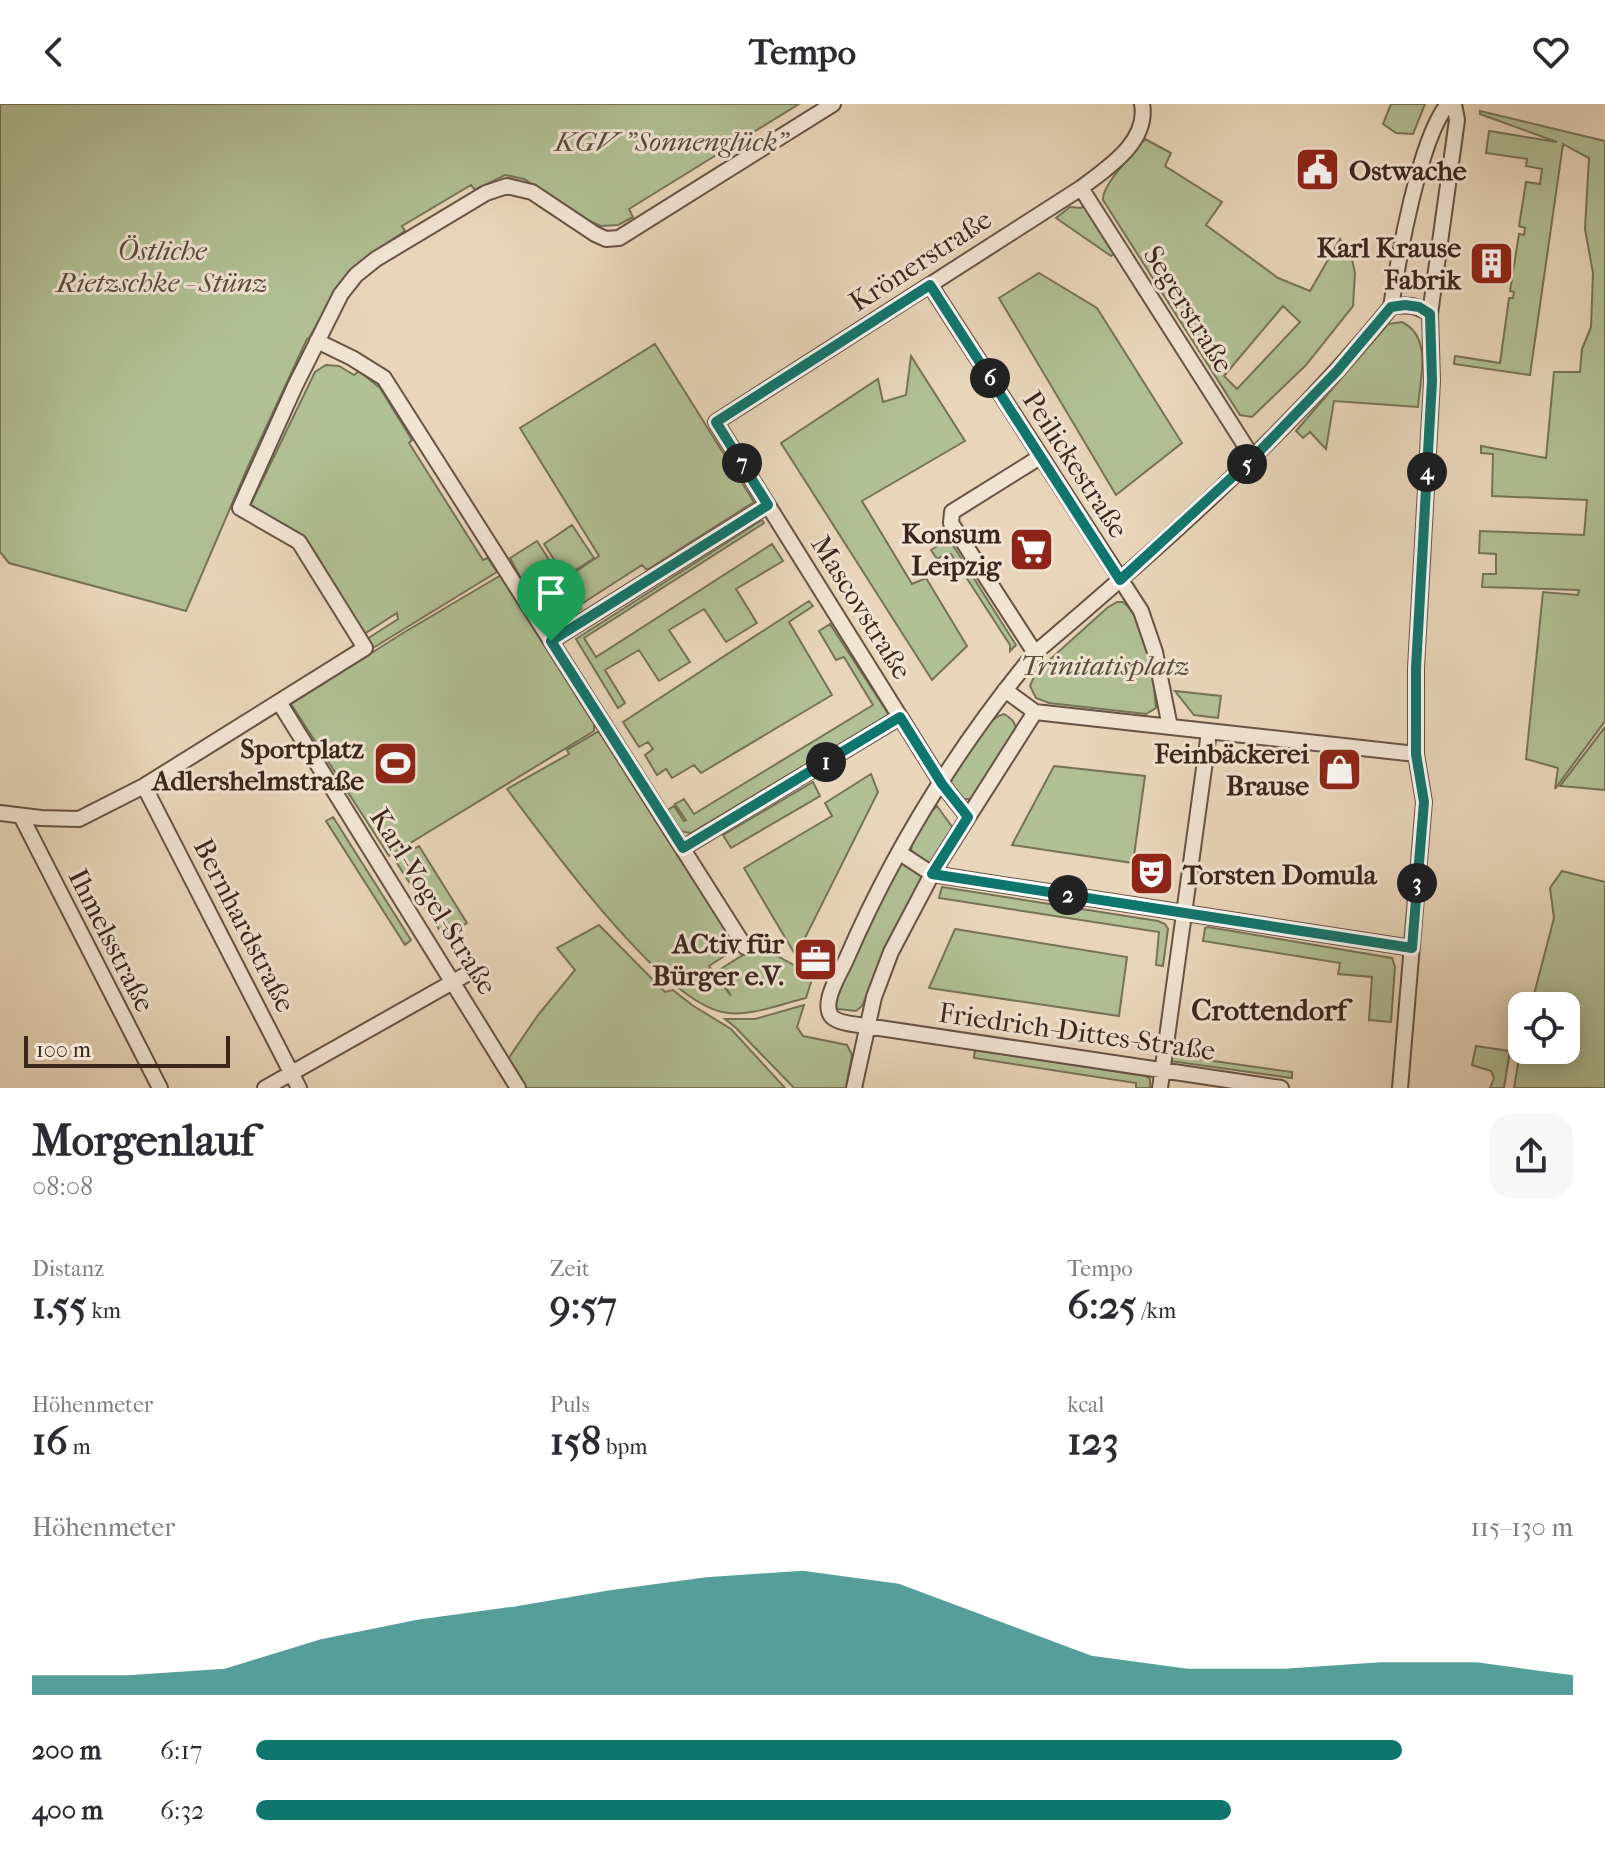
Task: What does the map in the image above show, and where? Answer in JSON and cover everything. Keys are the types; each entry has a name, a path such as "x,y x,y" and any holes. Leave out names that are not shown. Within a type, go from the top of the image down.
{"street":[{"path":"0,813 79,819 144,786 365,648 299,542 240,508 317,341 341,294 356,275 376,259 491,190 507,186 526,189 595,234 613,240 833,104"},
{"name":"Krönerstraße","path":"716,422 1081,188 1116,160 1141,128 1142,104"},
{"path":"1400,1088 1412,948 1424,802 1416,754 1416,668 1432,381 1430,314 1457,120 1451,104 1442,111 1423,160 1398,263 1391,307 1337,371 1253,458 1035,653 1005,690 900,853 932,874 1412,948"},
{"name":"Segerstraße","path":"1081,188 1253,458"},
{"name":"Peilickestraße","path":"930,285 1141,611 1152,639 1170,727"},
{"path":"1391,307 1419,307 1430,314"},
{"path":"317,341 384,378 745,947"},
{"name":"Mascovstraße","path":"716,422 942,784 968,817"},
{"path":"1035,653 951,523 952,512 1040,457"},
{"path":"551,641 768,505"},
{"path":"1005,690 1035,712 1416,754"},
{"name":"Karl-Vogel-Straße","path":"279,702 518,1088"},
{"path":"854,1088 866,1026 891,952 932,874 1035,712"},
{"path":"683,848 900,717"},
{"path":"1160,1088 1209,732"},
{"name":"Bernhardstraße","path":"144,786 296,1081"},
{"name":"Ihmelsstraße","path":"21,816 160,1088"},
{"name":"Friedrich-Dittes-Straße","path":"900,853 860,926 836,980 828,1009 830,1016 836,1020 1281,1088"},
{"path":"265,1088 296,1081 467,974"}],"green space":[{"name":"Östliche Rietzschke - Stünz","path":"0,104 799,104 629,209 633,217 618,225 601,226 585,219 524,179 505,175 475,190 471,185 402,226 405,231 373,253 349,276 307,339 186,611 9,563 0,552"},
{"path":"1391,104 1425,104 1413,134 1396,133 1383,124"},
{"path":"1480,111 1605,141 1605,721 1555,789 1558,768 1526,759 1543,592 1578,595 1579,590 1482,587 1483,574 1496,574 1496,554 1479,553 1480,531 1584,535 1587,500 1492,496 1493,454 1481,453 1481,446 1546,458 1554,372 1580,372 1582,349 1591,327 1593,273 1585,229 1589,158 1563,144 1530,375 1454,364 1455,356 1500,363 1509,298 1513,298 1514,292 1510,291 1519,234 1524,235 1525,228 1519,226 1526,182 1540,184 1542,169 1526,166 1527,159 1486,153 1489,131 1557,142 1480,114"},
{"path":"1145,139 1171,153 1165,166 1222,202 1206,225 1278,278 1310,291 1340,239 1352,259 1355,273 1353,306 1306,365 1252,417 1240,415 1103,200 1113,177","holes":["1283,306 1300,322 1237,389 1224,376"]},
{"path":"1084,205 1117,251 1111,256 1056,218 1070,207 1081,208"},
{"path":"1039,273 1097,308 1182,443 1116,495 999,298"},
{"path":"1402,322 1412,329 1421,348 1418,407 1334,401 1326,449 1310,432 1303,438 1296,431 1388,324"},
{"path":"655,344 754,502 647,570 642,565 583,603 566,578 599,556 520,428"},
{"path":"911,356 965,441 862,501 912,584 926,578 967,646 932,680 781,443 878,379 883,402 906,395"},
{"path":"326,365 339,366 354,375 359,371 380,388 412,440 409,443 483,560 488,558 497,572 373,648 367,639 398,619 397,613 364,634 305,537 250,506 315,372"},
{"path":"762,520 764,523 584,638 596,657 772,544 783,561 736,589 757,623 726,642 704,609 669,630 690,662 659,681 639,650 605,670 625,703 618,708 576,639"},
{"path":"572,525 594,558 565,577 544,544"},
{"path":"949,539 1016,645 1010,651 1010,645 951,554 937,559 931,550"},
{"path":"537,541 581,609 556,624 535,604 510,558"},
{"path":"501,575 594,723 594,731 389,856 291,704"},
{"path":"809,601 813,606 789,622 832,695 701,773 694,765 672,778 666,769 657,775 645,755 653,749 648,742 639,747 623,722"},
{"name":"Trinitatisplatz","path":"1117,602 1123,602 1138,622 1151,667 1156,708 1146,714 1049,703 1036,698 1030,686 1036,672"},
{"path":"830,624 889,715 691,833 678,829 665,812 674,806 686,820 675,804 684,799 694,814 873,705 844,657 836,660 819,631"},
{"path":"1175,691 1221,696 1218,718 1194,715"},
{"path":"1004,714 1014,722 1016,735 972,799 962,799 951,783 952,778 989,723"},
{"path":"1605,727 1605,790 1560,786"},
{"path":"599,731 737,948 709,966 731,996 716,972 746,953 765,949 813,976 806,998 742,1013 722,1012 696,1001 667,979 637,949 576,879 507,789 569,754 567,750"},
{"path":"1054,766 1145,776 1133,863 1012,845"},
{"path":"871,774 878,792 796,956 744,868 832,816 825,803"},
{"path":"813,782 820,796 731,848 723,835"},
{"path":"937,806 953,828 935,858 925,862 911,850 912,844 920,826"},
{"path":"333,817 411,940 405,945 326,821"},
{"path":"419,846 467,923 444,937 395,860"},
{"path":"902,861 924,874 923,879 891,937 862,1006 856,1011 838,1009 835,1006 837,990 851,952"},
{"path":"1562,871 1605,882 1605,1088 1514,1088 1518,1064 1580,1064 1580,992 1535,992 1554,918 1550,888"},
{"path":"942,887 1158,921 1168,929 1163,966 1156,965 1159,932 939,898"},
{"path":"599,925 665,992 673,990 731,1029 785,1088 523,1088 506,1062 538,1015 575,970 557,948"},
{"path":"1205,928 1392,958 1395,967 1391,1022 1369,1020 1372,977 1338,974 1340,963 1203,941"},
{"path":"955,929 1127,957 1119,1016 929,988"},
{"path":"804,1005 797,1027 803,1036 847,1045 852,1055 846,1088 794,1088 725,1019 755,1019"},
{"path":"1476,1046 1508,1051 1504,1088 1490,1088 1494,1078 1491,1071 1472,1065"},
{"path":"975,1050 1146,1076 1150,1079 1150,1088 1136,1088 1136,1083 974,1058"},
{"path":"1171,1055 1292,1072 1292,1078 1170,1061"}],"place":[{"name":"Ostwache","path":"1318,170"},
{"name":"Karl Krause Fabrik","path":"1492,263"},
{"name":"Konsum Leipzig","path":"1032,549"},
{"name":"Sportplatz Adlershelmstraße","path":"395,764"},
{"name":"Feinbäckerei Brause","path":"1340,769"},
{"name":"Torsten Domula","path":"1152,874"},
{"name":"ACtiv für Bürger e.V.","path":"815,959"}],"district":[{"name":"Crottendorf","path":"1269,1010"}],"route":[{"path":"930,285 1120,580 1253,458 1337,371 1391,307 1419,307 1430,314 1432,381 1416,668 1416,754 1424,802 1412,948 932,874 968,817 942,784 900,717 683,848 551,641 768,505 716,422 930,285"}],"park label":[{"name":"KGV \"Sonnenglück\"","path":"671,141"}]}
